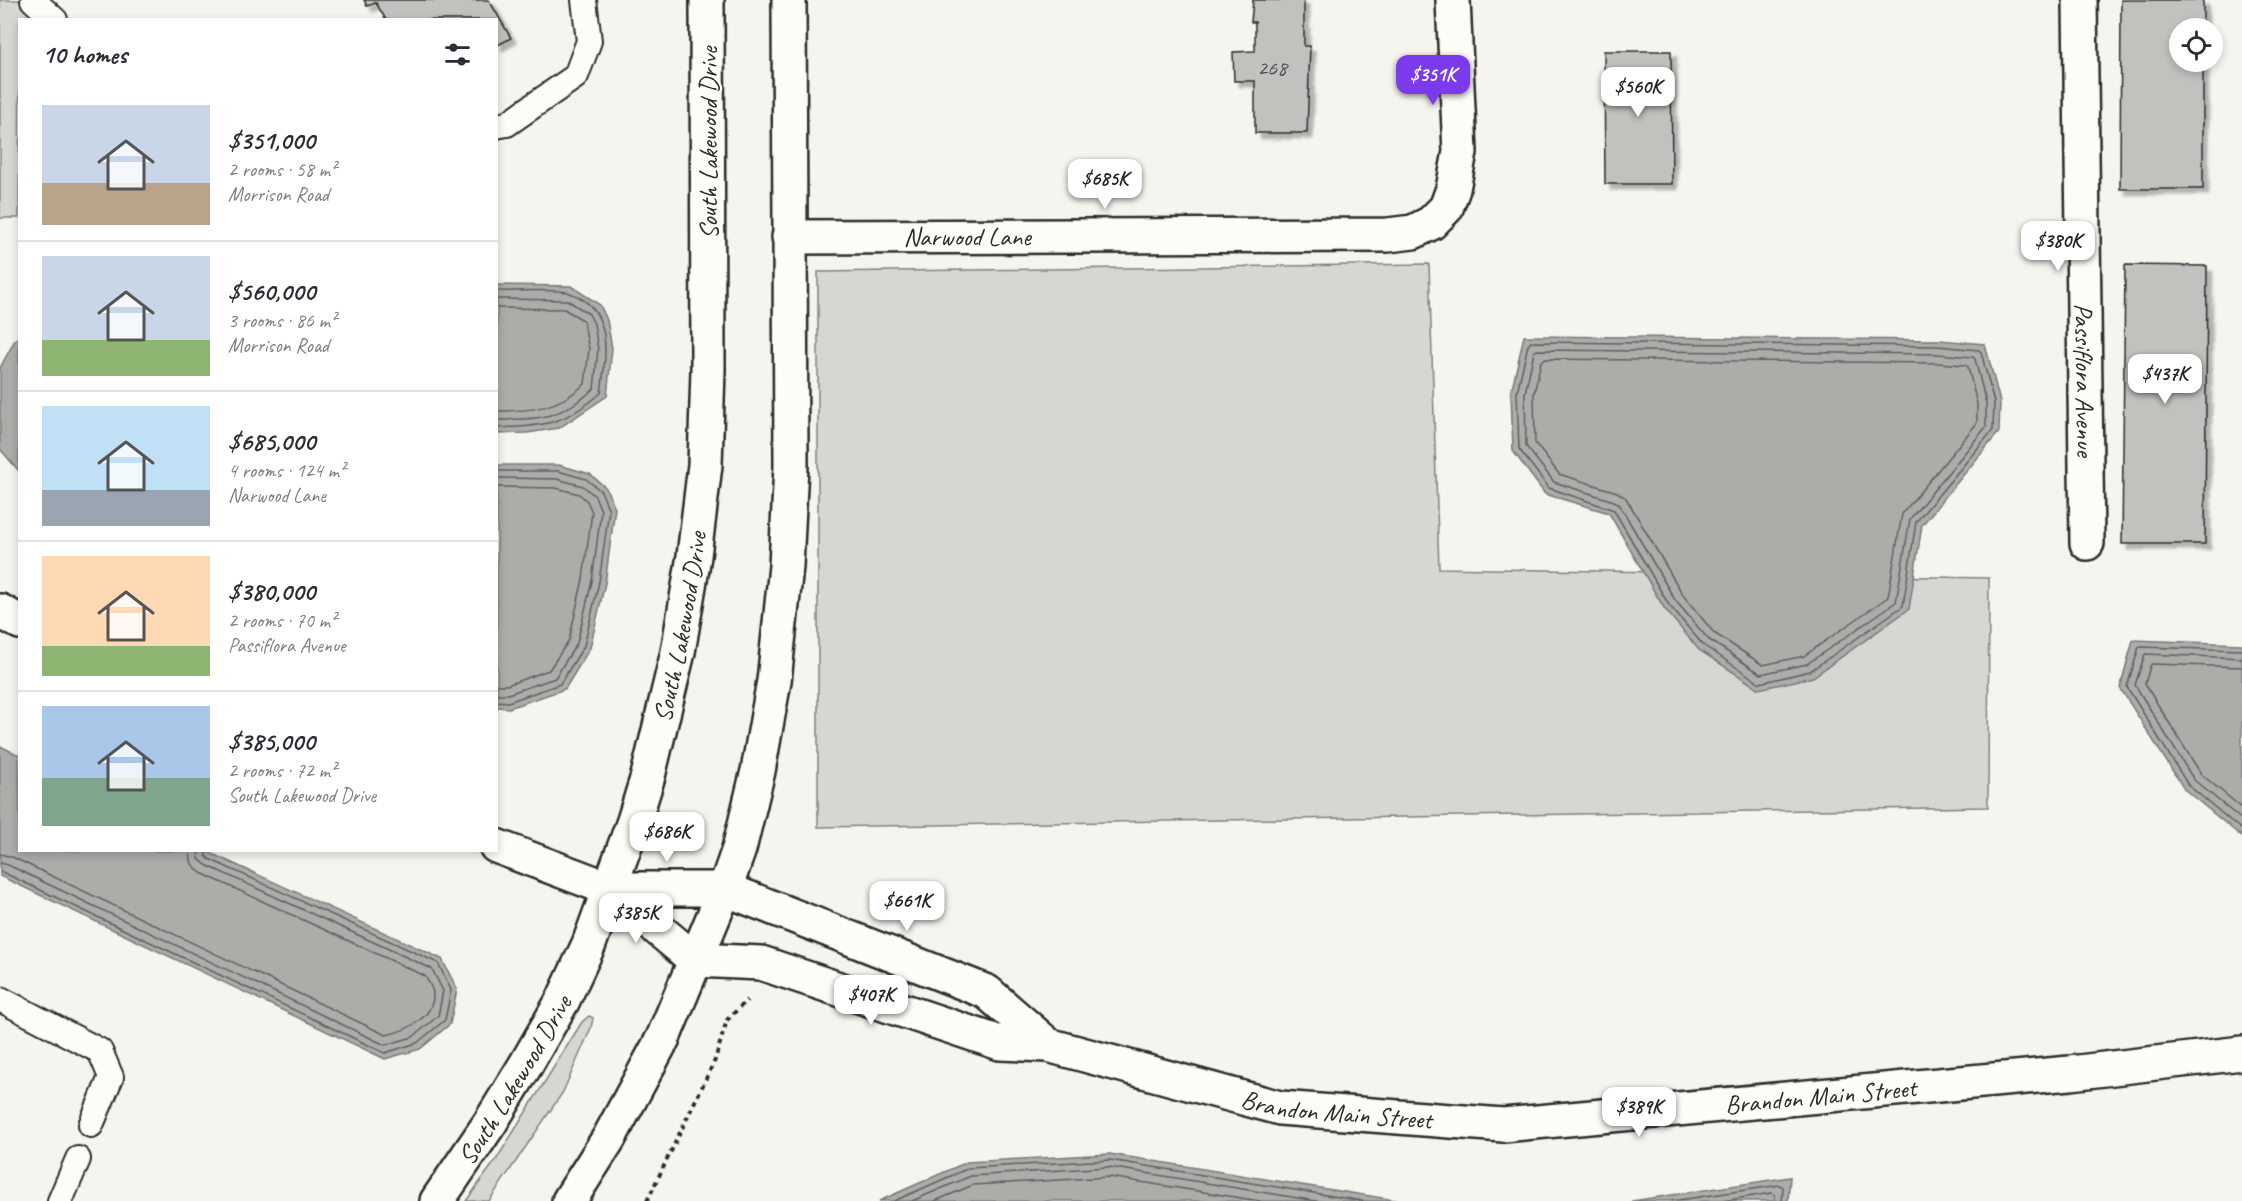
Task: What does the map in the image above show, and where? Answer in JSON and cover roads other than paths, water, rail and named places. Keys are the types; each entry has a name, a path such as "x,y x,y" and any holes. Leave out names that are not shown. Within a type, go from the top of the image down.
{"street":[{"name":"South Lakewood Drive","path":"437,1201 490,1124 563,1000 589,944 634,821 653,761 678,652 694,556 705,465 708,370 707,0"},
{"path":"569,1201 637,1088 663,1038 725,889 739,849 758,771 774,681 786,566 790,466 789,0"},
{"name":"Narwood Lane","path":"789,237 1413,232 1431,223 1446,208 1453,189 1460,152 1453,0"},
{"name":"Passiflora Avenue","path":"2080,0 2087,543"},
{"path":"0,611 18,621"},
{"name":"Brandon Main Street","path":"498,847 610,889 725,889 987,992 1048,1045"},
{"path":"610,889 695,960"},
{"name":"Brandon Main Street","path":"695,960 761,963 1000,1043 1048,1045 1280,1108 1503,1125 2070,1073 2242,1053"}],"lane":[{"path":"33,0 52,18"},
{"path":"498,126 507,124 576,76 589,41 584,0"},
{"path":"0,999 100,1052 111,1077 91,1125"},
{"path":"60,1201 78,1159"}],"water":[{"path":"498,285 571,286 600,305 607,320 612,348 607,396 559,428 527,433 498,434"},
{"path":"1524,336 1939,340 1985,344 2000,402 1999,432 1922,525 1909,609 1813,677 1759,689 1699,650 1664,608 1609,513 1545,494 1513,451 1511,392"},
{"path":"18,337 18,470 0,449 0,368"},
{"path":"498,465 559,465 590,474 606,488 615,508 605,583 590,648 565,689 509,708 498,707"},
{"path":"2133,640 2242,644 2242,837 2184,789 2120,688"},
{"path":"0,746 18,755 18,852 208,852 442,959 457,989 450,1024 420,1049 385,1059 0,876"},
{"path":"1110,1154 1401,1201 879,1201 967,1162"},
{"path":"1790,1177 1788,1201 1632,1201"}]}
